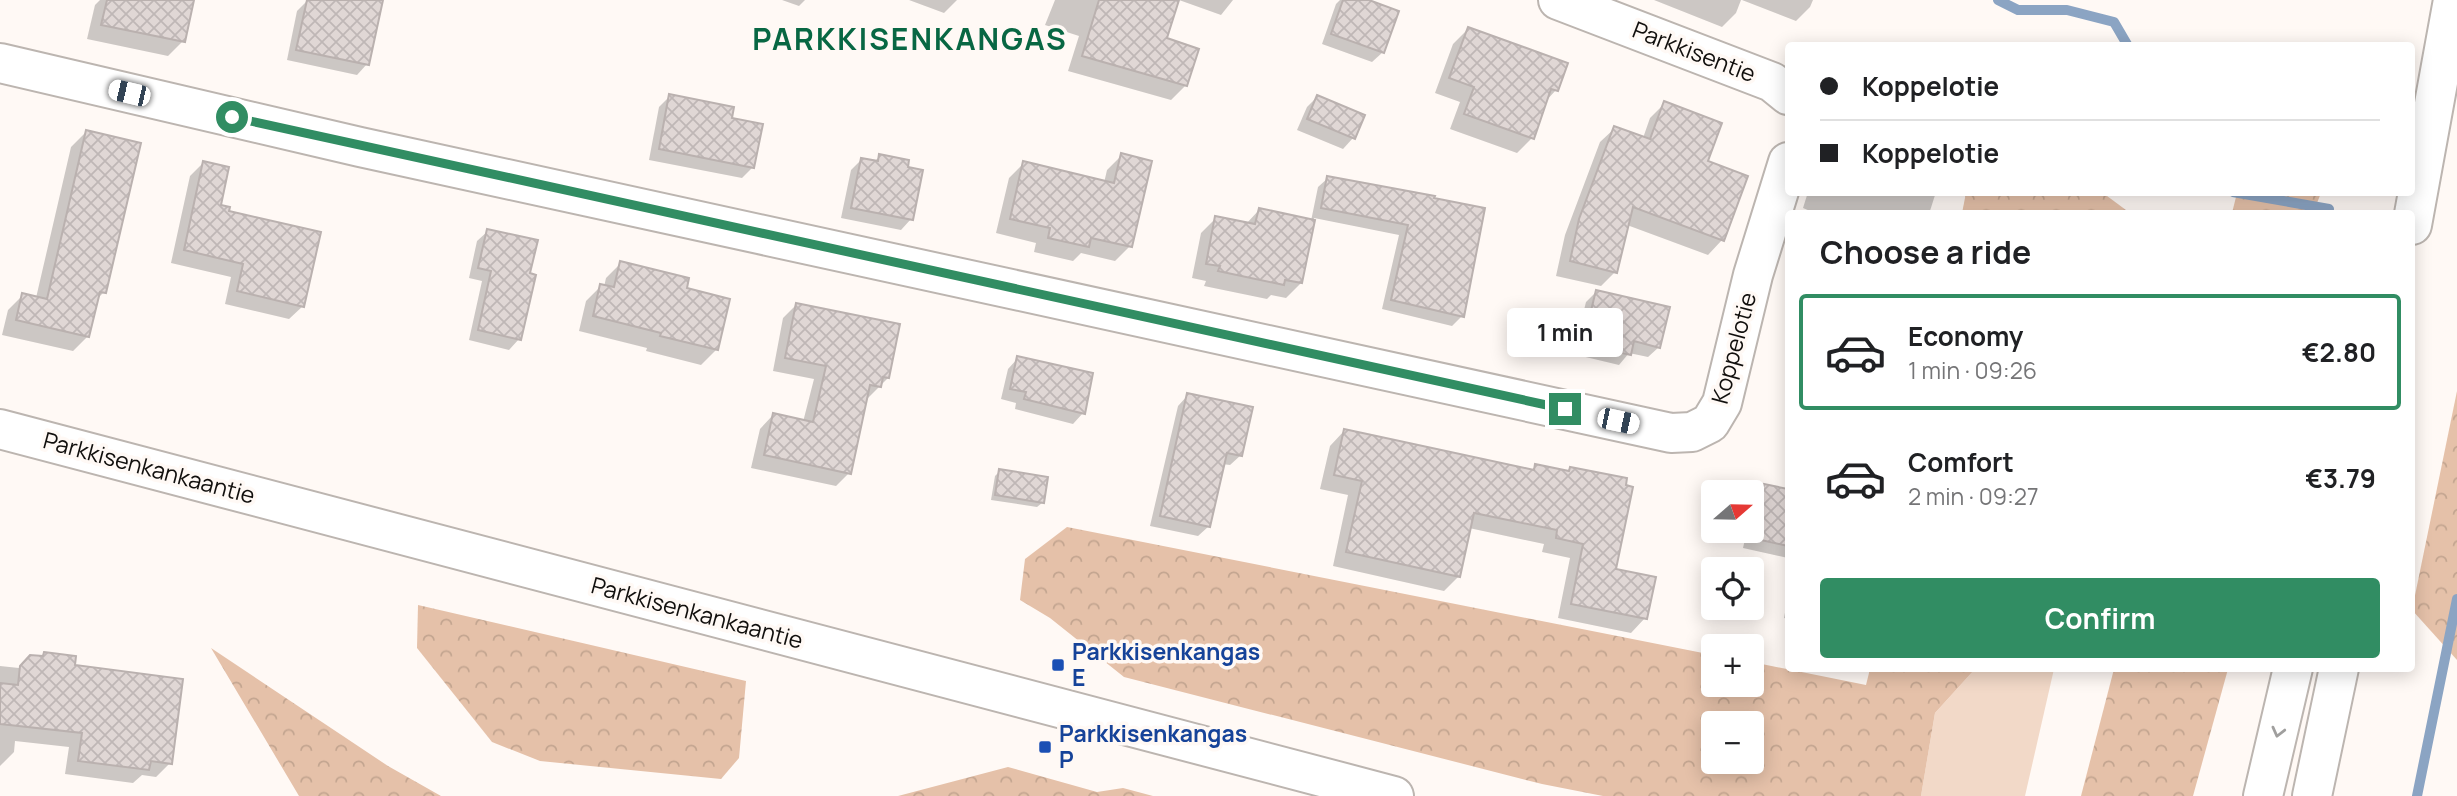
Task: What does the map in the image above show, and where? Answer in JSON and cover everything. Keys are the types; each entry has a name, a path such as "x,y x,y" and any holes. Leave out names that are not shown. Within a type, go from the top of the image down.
{"street":[{"name":"Parkkisentie","path":"1558,0 1772,82 1785,92"},
{"path":"2415,210 2453,0"},
{"name":"Koppelotie","path":"0,63 360,147 1671,433 1692,432 1710,424 1722,403 1753,275 1785,172"},
{"name":"Parkkisenkankaantie","path":"0,429 1394,796"},
{"path":"2263,796 2292,672"},
{"path":"2312,796 2338,672"}],"shaded area":[{"path":"1972,672 2053,672 2025,796 1921,796 1935,713"}],"green space":[{"path":"1965,196 2107,196 2126,210 1963,210"},
{"path":"2236,196 2320,196 2314,210 2233,210"},
{"path":"2457,391 2457,660 2415,613 2415,595"},
{"path":"1067,527 1701,653 1701,697 1764,697 1764,664 1785,669 1785,672 1802,672 1866,685 1869,672 1972,672 1935,713 1921,796 1603,796 1542,784 1124,677 1050,618 1020,600 1025,559"},
{"path":"418,605 746,681 739,758 721,779 540,761 492,742 417,648"},
{"path":"211,648 388,766 441,796 299,796"},
{"path":"2113,672 2227,672 2193,796 2081,796"},
{"path":"1008,767 1097,792 1123,788 1153,796 898,796"}],"building":[{"path":"107,0 194,0 185,42 101,25"},
{"path":"307,0 383,0 369,65 296,50"},
{"path":"1099,0 1179,0 1167,38 1199,49 1187,86 1082,56"},
{"path":"1343,0 1369,0 1399,11 1384,53 1331,34"},
{"path":"1468,27 1568,63 1558,91 1551,89 1534,139 1464,114 1474,87 1449,78"},
{"path":"669,94 734,107 732,118 763,124 754,168 659,149"},
{"path":"1317,95 1365,115 1355,139 1307,119"},
{"path":"1664,101 1722,123 1708,161 1748,176 1724,241 1633,207 1617,273 1570,261 1579,219 1614,126 1650,139"},
{"path":"86,130 141,143 106,293 100,292 89,337 16,320 22,293 47,299"},
{"path":"1121,153 1152,161 1132,247 1091,238 1089,247 1048,238 1050,228 1010,219 1023,161 1114,183"},
{"path":"879,154 909,160 908,167 923,170 913,220 851,208 861,158 878,161"},
{"path":"203,161 229,167 221,205 230,207 229,211 321,232 304,307 237,291 243,264 184,250"},
{"path":"1327,176 1485,208 1464,317 1391,300 1408,225 1321,208"},
{"path":"1259,208 1315,220 1302,283 1285,280 1284,285 1218,271 1220,266 1206,264 1215,216 1255,224"},
{"path":"487,229 538,240 530,273 536,275 521,340 478,330 491,271 478,268"},
{"path":"620,261 689,278 687,288 730,299 718,350 593,316 600,284 614,287"},
{"path":"1596,290 1670,307 1660,348 1634,341 1631,355 1583,344"},
{"path":"796,303 900,324 889,378 883,377 881,387 870,385 851,474 764,455 773,413 813,422 826,366 785,358"},
{"path":"1017,356 1093,373 1085,414 1024,399 1026,392 1010,389"},
{"path":"1187,393 1253,407 1242,456 1227,453 1210,527 1160,516"},
{"path":"1344,429 1534,470 1535,464 1569,471 1570,467 1627,478 1626,485 1633,487 1616,569 1656,577 1647,619 1571,604 1583,544 1556,538 1557,530 1474,513 1460,577 1346,552 1362,481 1334,475"},
{"path":"999,469 1048,477 1044,503 995,495"},
{"path":"1764,484 1785,488 1785,545 1764,541"},
{"path":"44,652 76,656 75,665 183,679 172,764 151,761 149,770 78,761 82,733 0,724 0,683 18,685 20,666 30,655 43,656"}],"waterway":[{"path":"1998,0 2018,10 2067,10 2114,22 2126,42"},
{"path":"2256,196 2329,209"},
{"path":"2417,796 2457,599"}],"place":[{"name":"Parkkisenkangas E","path":"1058,665"},
{"name":"Parkkisenkangas P","path":"1045,747"}],"district":[{"name":"PARKKISENKANGAS","path":"910,40"}],"route":[{"path":"232,117 1565,409"}]}
